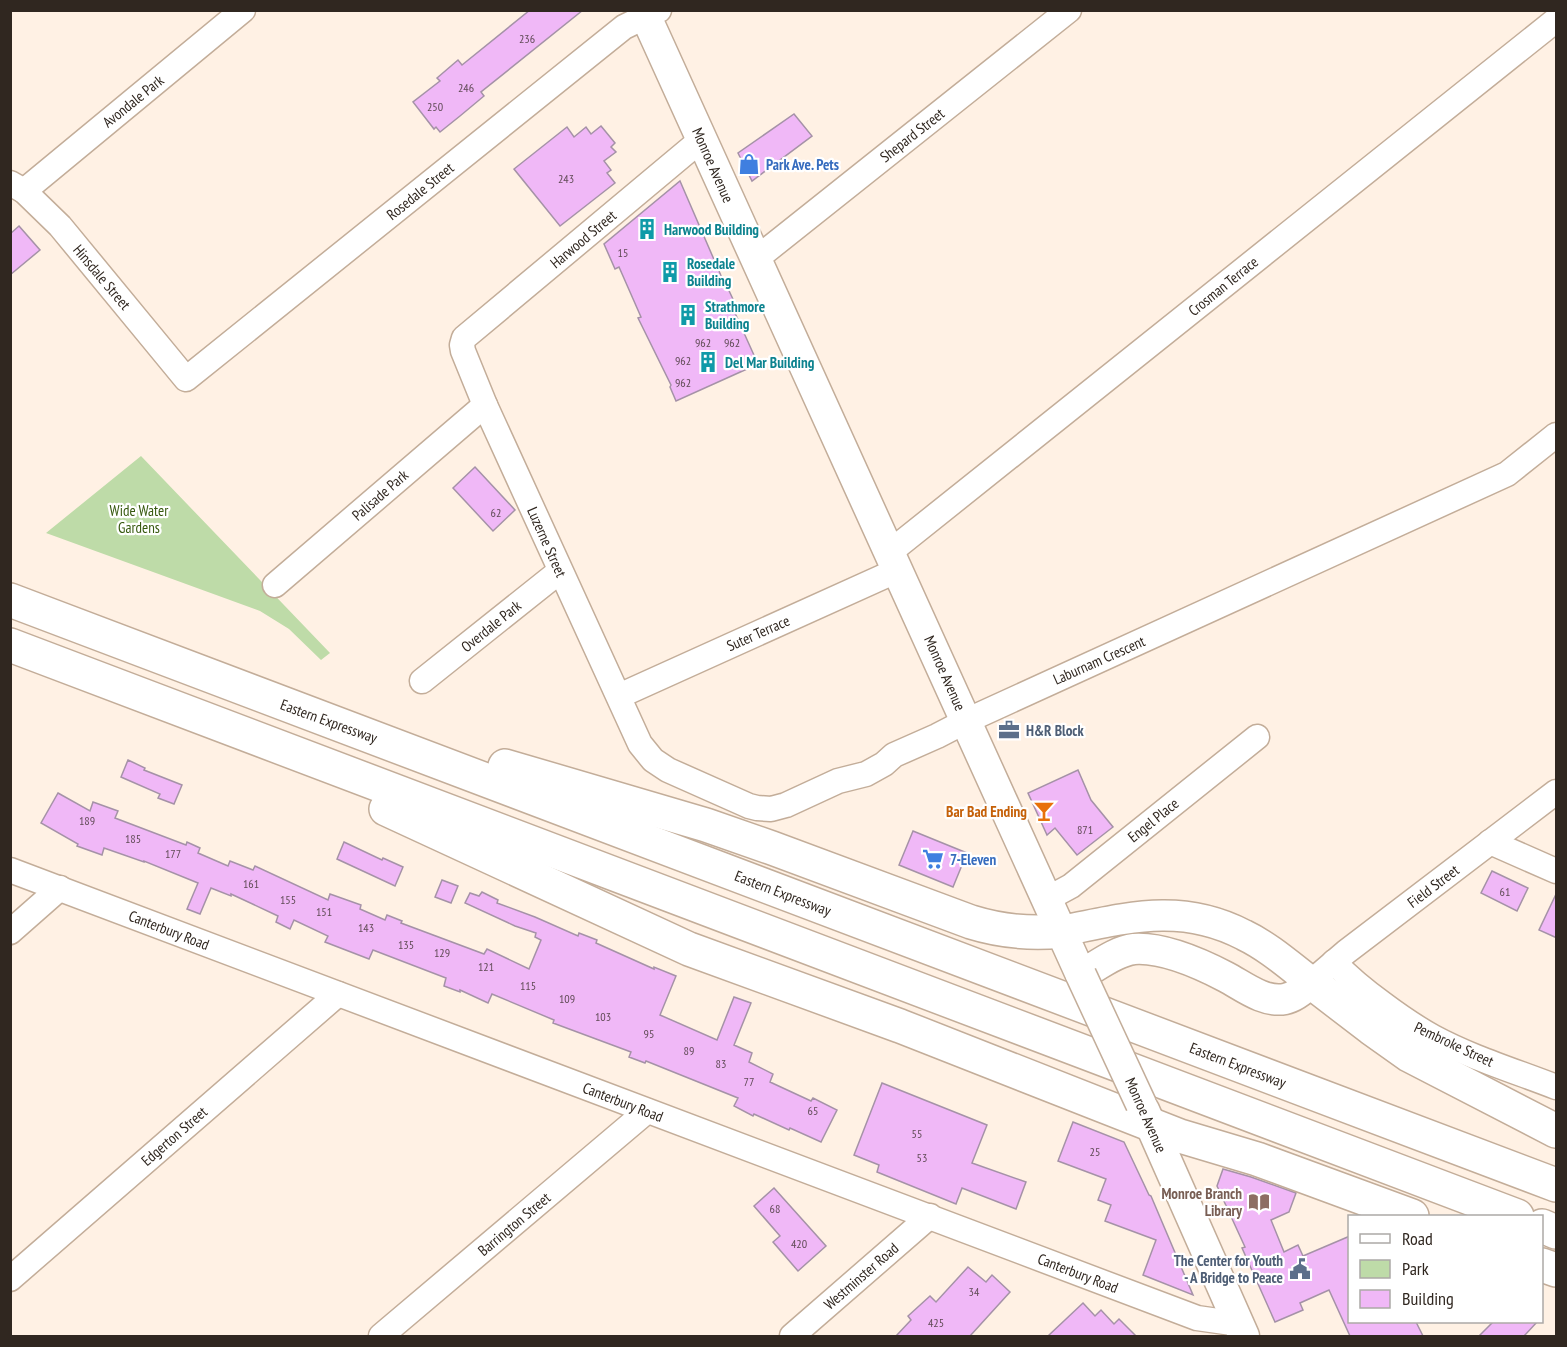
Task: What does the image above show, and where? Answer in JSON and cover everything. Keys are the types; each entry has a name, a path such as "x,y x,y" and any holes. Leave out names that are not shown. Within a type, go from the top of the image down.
{"highway":[{"name":"Eastern Expressway","path":"10,600 1557,1185"},
{"path":"10,645 1514,1215"},
{"path":"150,698 676,944 1146,1114 1196,1141 1266,1162 1409,1215"},
{"path":"272,700 689,820 758,843 971,922 1028,933 1061,931"},
{"path":"1323,972 1378,1033 1409,1054 1557,1131"},
{"path":"1543,1226 1557,1232"}],"main road":[{"name":"Monroe Avenue","path":"650,13 702,140 1146,1114 1236,1332"},
{"path":"1061,931 1152,915 1174,915 1200,919 1223,925 1246,935 1276,955 1323,972 1301,992 1285,999 1260,996 1196,964 1167,954 1137,949 1121,953 1081,975"}],"street":[{"name":"Avondale Park","path":"17,187 243,10"},
{"name":"Shepard Street","path":"756,259 1069,10"},
{"name":"Rosedale Street","path":"186,379 624,27 650,13"},
{"name":"Crosman Terrace","path":"894,561 1557,20"},
{"name":"Harwood Street","path":"464,338 702,140"},
{"name":"Hinsdale Street","path":"17,187 60,226 186,379"},
{"name":"Luzerne Street","path":"464,338 463,351 485,405 640,744"},
{"name":"Palisade Park","path":"275,585 485,405"},
{"name":"Laburnam Crescent","path":"640,744 653,760 668,770 741,802 764,809 786,805 838,781 866,774 884,764 894,755 966,721 1507,474 1557,435"},
{"name":"Suter Terrace","path":"619,696 894,561"},
{"name":"Overdale Park","path":"422,681 560,570"},
{"name":"Engel Place","path":"1047,899 1071,886 1257,738"},
{"name":"Field Street","path":"1323,972 1557,792"},
{"path":"1490,842 1557,872"},
{"name":"Canterbury Road","path":"10,870 1236,1332"},
{"path":"10,932 60,888"},
{"name":"Pembroke Street","path":"1323,972 1347,975 1403,1018 1433,1037 1464,1052 1557,1087"},
{"name":"Edgerton Street","path":"10,1278 338,994"},
{"name":"Barrington Street","path":"381,1336 647,1111"},
{"name":"Westminster Road","path":"792,1336 930,1216"}],"green space":[{"name":"Wide Water Gardens","path":"141,456 330,653 321,660 289,629 260,611 46,533"}],"building":[{"path":"530,10 583,10 481,92 484,96 440,132 436,127 434,129 413,102 440,81 437,78 458,60 462,65"},
{"path":"794,114 812,136 752,181 738,153"},
{"path":"601,126 615,143 611,147 616,152 604,161 611,170 607,173 615,183 560,226 514,169 567,127 574,137 586,127 591,134"},
{"path":"680,181 739,312 735,313 758,364 676,401 671,385 638,318 641,317 619,267 615,269 604,244"},
{"path":"19,226 40,250 10,275 10,234"},
{"path":"475,467 515,510 493,531 453,488"},
{"path":"128,760 145,768 144,770 182,785 174,804 158,798 160,794 121,777"},
{"path":"1078,770 1091,800 1113,827 1077,855 1055,828 1047,835 1028,793"},
{"path":"58,793 90,811 93,802 118,811 115,818 186,845 187,842 200,848 198,853 228,866 230,861 253,870 255,866 328,900 330,894 361,905 360,909 385,920 387,915 402,921 401,923 484,954 487,949 529,969 541,940 535,937 536,933 465,903 470,893 479,896 482,892 498,900 497,903 578,936 579,933 597,940 596,943 654,969 654,967 676,976 660,1015 717,1040 734,997 751,1003 734,1045 752,1053 749,1062 773,1074 770,1082 811,1101 813,1098 837,1110 821,1142 754,1114 753,1116 734,1106 738,1098 646,1061 645,1063 629,1057 631,1052 553,1023 554,1020 492,994 488,1003 460,990 460,992 444,986 446,978 373,950 369,959 325,942 328,936 294,920 290,929 276,922 278,916 231,894 231,896 211,888 200,914 187,909 198,883 104,848 102,855 77,846 78,844 41,823"},
{"name":"7-Eleven","path":"913,831 967,853 953,887 899,865"},
{"path":"344,842 403,867 395,886 337,859"},
{"path":"1492,871 1528,888 1517,911 1481,893"},
{"path":"442,880 458,886 451,903 435,897"},
{"path":"1557,892 1557,938 1539,930"},
{"path":"882,1083 987,1125 972,1163 1026,1182 1016,1209 962,1188 956,1204 877,1172 879,1165 854,1155"},
{"path":"1073,1122 1124,1142 1151,1196 1193,1295 1143,1275 1156,1240 1105,1221 1111,1205 1098,1200 1106,1179 1058,1161"},
{"path":"1223,1169 1296,1193 1289,1212 1271,1220 1284,1252 1298,1245 1303,1256 1348,1237 1348,1323 1416,1323 1423,1336 1350,1336 1329,1290 1300,1303 1303,1310 1275,1322 1242,1248 1245,1247 1217,1186"},
{"path":"774,1188 826,1246 798,1271 773,1242 780,1236 754,1206"},
{"path":"968,1267 986,1282 992,1275 1010,1292 970,1336 896,1336 911,1320 908,1316 930,1296 936,1302"},
{"path":"1083,1303 1095,1316 1101,1310 1114,1324 1119,1319 1136,1336 1048,1336"},
{"path":"1492,1323 1536,1323 1524,1336 1479,1336"}],"place":[{"name":"Park Ave. Pets","path":"749,164"},
{"name":"Harwood Building","path":"647,229"},
{"name":"Rosedale Building","path":"670,272"},
{"name":"Strathmore Building","path":"688,315"},
{"name":"Del Mar Building","path":"708,362"},
{"name":"H&R Block","path":"1009,730"},
{"name":"Bar Bad Ending","path":"1044,811"},
{"name":"7-Eleven","path":"933,859"},
{"name":"Monroe Branch Library","path":"1259,1202"},
{"name":"The Center for Youth - A Bridge to Peace","path":"1300,1269"}]}
